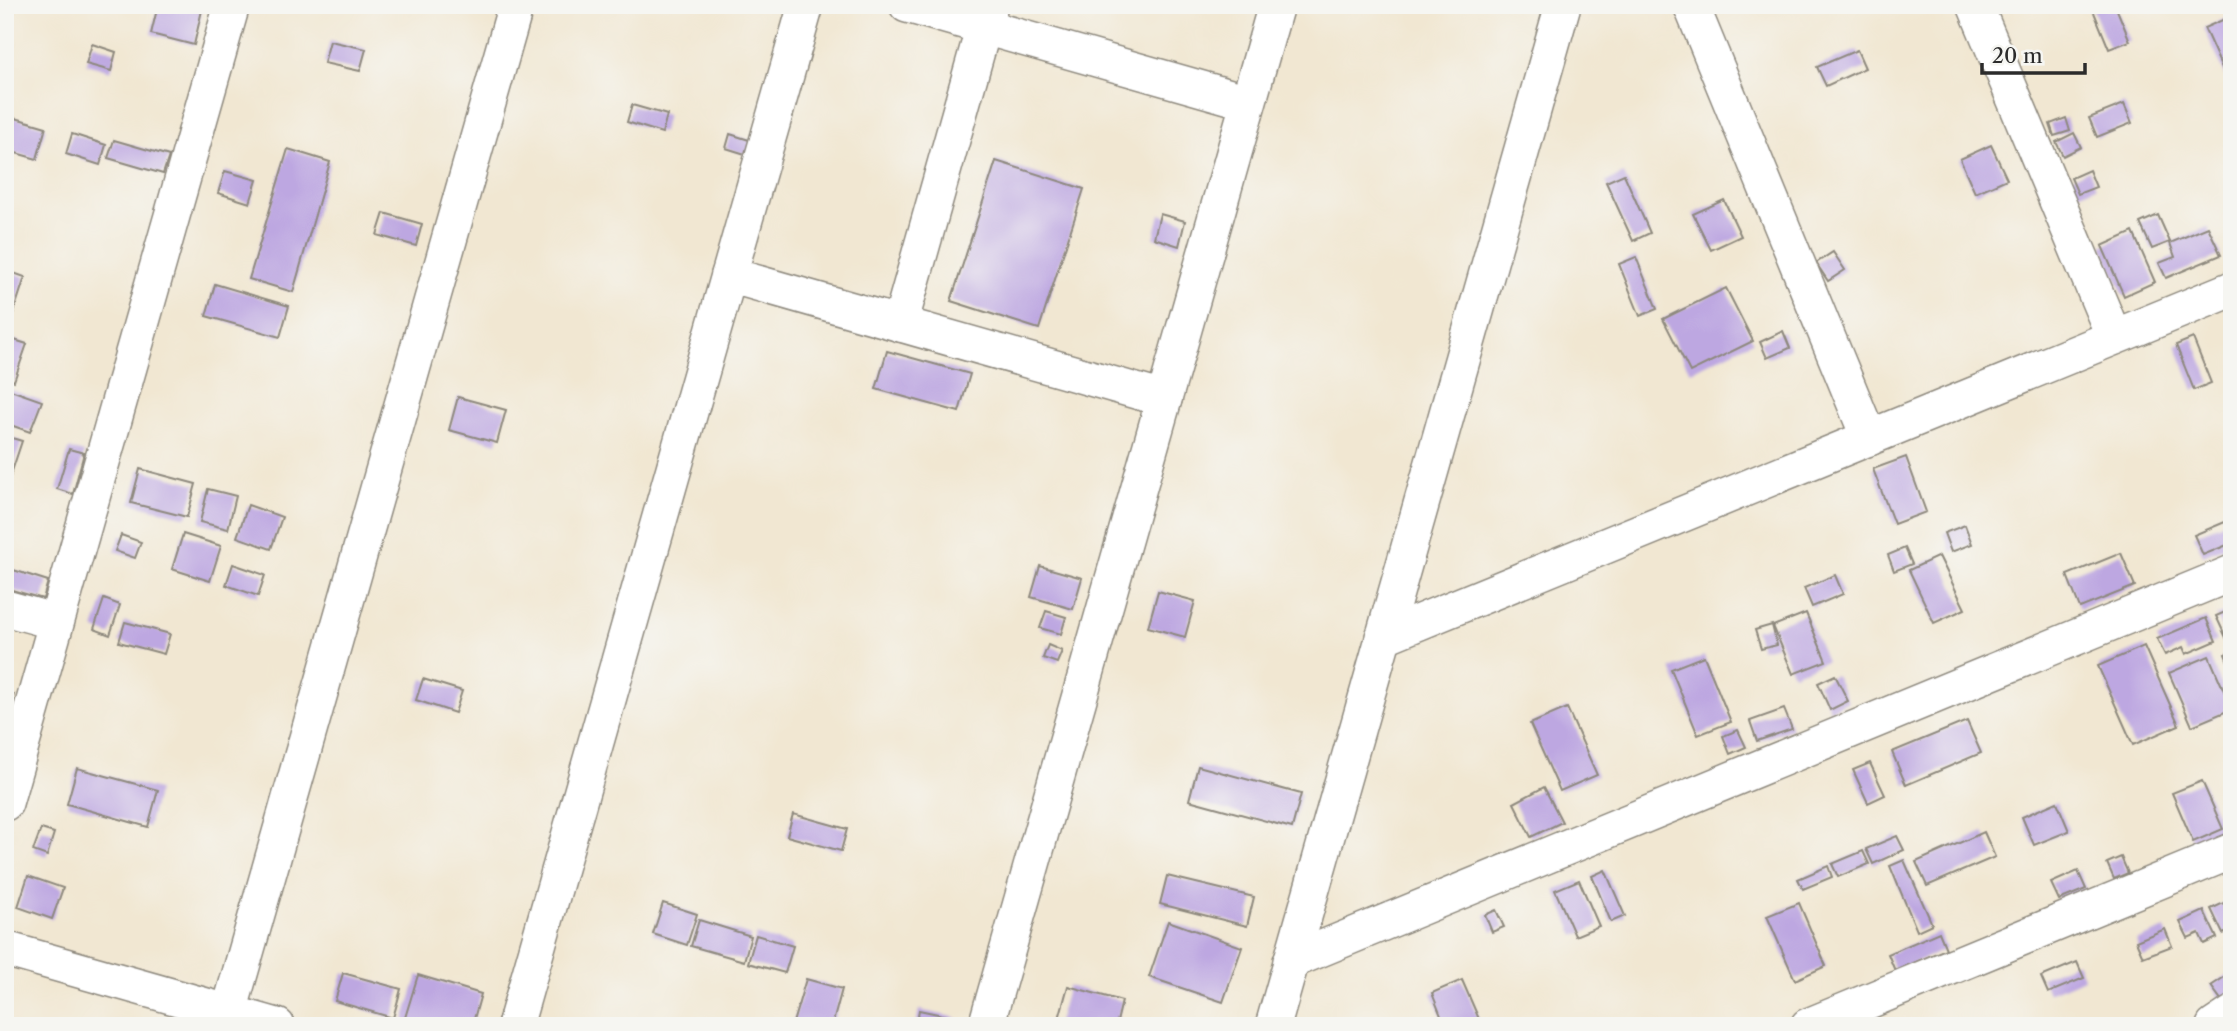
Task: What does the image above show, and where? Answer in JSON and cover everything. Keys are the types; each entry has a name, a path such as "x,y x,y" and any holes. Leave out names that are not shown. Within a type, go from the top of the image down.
{"street":[{"path":"5,803 232,5"},
{"path":"227,1019 516,5"},
{"path":"515,1026 806,5"},
{"path":"907,5 987,16 1248,102"},
{"path":"986,1026 1276,5"},
{"path":"1273,1026 1563,5"},
{"path":"1691,5 1869,438"},
{"path":"1975,5 2114,337"},
{"path":"900,324 987,16"},
{"path":"729,275 1164,399"},
{"path":"1383,637 2232,289"},
{"path":"1291,961 2232,573"},
{"path":"5,608 57,622"},
{"path":"1808,1026 2232,851"},
{"path":"5,948 227,1019 277,1026"},
{"path":"2214,1026 2232,1014"}],"building":[{"path":"158,5 183,5 202,10 194,45 151,34"},
{"path":"2091,5 2115,5 2130,41 2109,49"},
{"path":"2227,18 2232,29 2232,90 2204,28"},
{"path":"330,41 366,49 360,71 324,63"},
{"path":"92,44 116,52 111,71 86,64"},
{"path":"1857,50 1865,68 1826,86 1817,67"},
{"path":"2124,104 2132,123 2097,137 2089,118"},
{"path":"632,105 667,115 662,133 627,122"},
{"path":"5,115 46,127 37,159 5,150"},
{"path":"2066,118 2070,131 2054,136 2050,124"},
{"path":"2074,133 2081,147 2063,156 2056,142"},
{"path":"72,134 106,145 100,165 66,154"},
{"path":"730,134 762,144 758,158 726,148"},
{"path":"114,140 169,156 163,174 108,158"},
{"path":"1991,145 2007,179 1975,193 1960,159"},
{"path":"288,149 330,162 293,292 249,279"},
{"path":"996,161 1084,189 1039,329 951,301"},
{"path":"2089,170 2096,187 2078,194 2071,178"},
{"path":"225,171 257,180 250,203 218,193"},
{"path":"1624,174 1650,233 1633,241 1606,182"},
{"path":"1724,200 1741,236 1711,250 1693,214"},
{"path":"384,213 422,224 416,246 377,235"},
{"path":"1160,214 1185,221 1179,246 1154,238"},
{"path":"2158,215 2170,242 2152,249 2140,223"},
{"path":"2208,227 2221,255 2166,278 2159,263 2175,257 2170,243"},
{"path":"2133,232 2155,282 2124,296 2102,246"},
{"path":"1833,252 1845,270 1828,281 1816,263"},
{"path":"1636,257 1657,309 1640,316 1619,264"},
{"path":"5,270 25,277 12,317 5,315"},
{"path":"215,284 289,306 280,337 206,316"},
{"path":"1726,288 1753,341 1690,372 1663,319"},
{"path":"1783,331 1790,348 1767,358 1760,342"},
{"path":"8,338 27,344 14,381 5,378 5,347"},
{"path":"2193,338 2211,383 2194,390 2176,345"},
{"path":"887,351 970,374 959,412 876,389"},
{"path":"5,388 42,401 30,432 5,423"},
{"path":"458,397 506,410 497,443 449,430"},
{"path":"5,436 22,441 10,477 5,476"},
{"path":"69,449 84,453 73,494 57,489"},
{"path":"1906,457 1926,512 1894,524 1873,469"},
{"path":"140,469 196,484 187,517 131,503"},
{"path":"208,489 236,496 228,529 200,522"},
{"path":"248,505 282,517 271,549 237,537"},
{"path":"2232,519 2232,543 2203,555 2194,535"},
{"path":"1965,525 1972,544 1951,552 1944,533"},
{"path":"183,534 221,546 210,581 172,569"},
{"path":"121,535 141,542 135,558 115,551"},
{"path":"1905,548 1912,564 1894,571 1888,555"},
{"path":"2121,553 2135,586 2080,608 2067,575"},
{"path":"1939,556 1965,609 1934,623 1909,570"},
{"path":"233,564 265,575 258,596 226,585"},
{"path":"1040,566 1082,578 1073,609 1031,597"},
{"path":"7,568 48,581 43,599 5,588"},
{"path":"1835,575 1843,594 1812,607 1804,588"},
{"path":"1158,591 1195,601 1185,637 1148,627"},
{"path":"104,599 120,605 110,635 94,629"},
{"path":"2232,609 2232,643 2229,644 2216,616"},
{"path":"1046,611 1066,617 1061,634 1040,628"},
{"path":"1806,613 1826,661 1793,674 1773,626"},
{"path":"2206,618 2216,641 2186,654 2183,647 2165,655 2157,639"},
{"path":"125,622 170,634 164,654 119,642"},
{"path":"1772,625 1777,645 1761,649 1755,630"},
{"path":"1048,645 1062,651 1057,663 1043,658"},
{"path":"2144,646 2179,725 2133,745 2098,666"},
{"path":"2232,651 2232,671 2225,654"},
{"path":"1704,656 1731,722 1698,735 1671,669"},
{"path":"2209,656 2232,709 2192,726 2169,673"},
{"path":"1835,675 1848,701 1830,710 1818,683"},
{"path":"423,679 462,691 455,713 416,700"},
{"path":"5,692 14,694 6,717 5,717"},
{"path":"1567,708 1597,775 1560,791 1530,724"},
{"path":"1784,709 1792,729 1757,741 1750,721"},
{"path":"1967,721 1981,753 1906,785 1892,752"},
{"path":"1738,730 1746,747 1730,754 1723,736"},
{"path":"1870,763 1885,795 1868,803 1853,770"},
{"path":"1198,766 1301,794 1292,828 1189,800"},
{"path":"77,768 158,790 148,827 67,804"},
{"path":"2202,781 2223,829 2193,842 2172,793"},
{"path":"1544,787 1562,822 1531,837 1514,803"},
{"path":"2057,802 2069,831 2034,845 2022,817"},
{"path":"793,814 847,829 841,851 787,836"},
{"path":"41,829 54,833 47,856 33,851"},
{"path":"1984,832 1995,857 1927,886 1916,862"},
{"path":"1897,836 1904,850 1873,864 1866,849"},
{"path":"1863,851 1869,864 1838,877 1832,864"},
{"path":"2121,857 2128,873 2114,879 2107,863"},
{"path":"1904,860 1932,924 1917,931 1890,866"},
{"path":"1828,866 1832,877 1803,889 1798,879"},
{"path":"1605,870 1625,916 1611,922 1592,876"},
{"path":"2078,871 2086,889 2059,900 2051,883"},
{"path":"28,876 63,888 52,919 18,907"},
{"path":"1167,876 1254,897 1247,926 1160,904"},
{"path":"1579,880 1599,926 1575,936 1555,890"},
{"path":"2232,899 2232,930 2223,934 2211,909"},
{"path":"663,903 697,914 687,945 653,934"},
{"path":"1799,903 1826,966 1795,980 1767,916"},
{"path":"1496,910 1504,927 1492,932 1485,915"},
{"path":"2204,911 2217,938 2204,944 2199,933 2188,938 2180,922"},
{"path":"699,920 751,936 744,961 691,946"},
{"path":"1168,921 1242,947 1223,1002 1149,977"},
{"path":"2165,929 2172,946 2143,957 2136,941"},
{"path":"1939,932 1946,949 1895,971 1888,954"},
{"path":"756,935 793,946 785,973 748,963"},
{"path":"2077,962 2084,978 2048,993 2041,977"},
{"path":"2232,972 2232,994 2222,1001 2211,986"},
{"path":"343,973 401,989 393,1018 335,1001"},
{"path":"418,975 481,994 472,1026 421,1026 404,1021"},
{"path":"806,979 842,989 832,1026 792,1026"},
{"path":"1462,980 1482,1026 1445,1026 1432,993"},
{"path":"1068,986 1122,1001 1116,1026 1057,1026"},
{"path":"919,1010 957,1018 955,1026 916,1026"}]}
